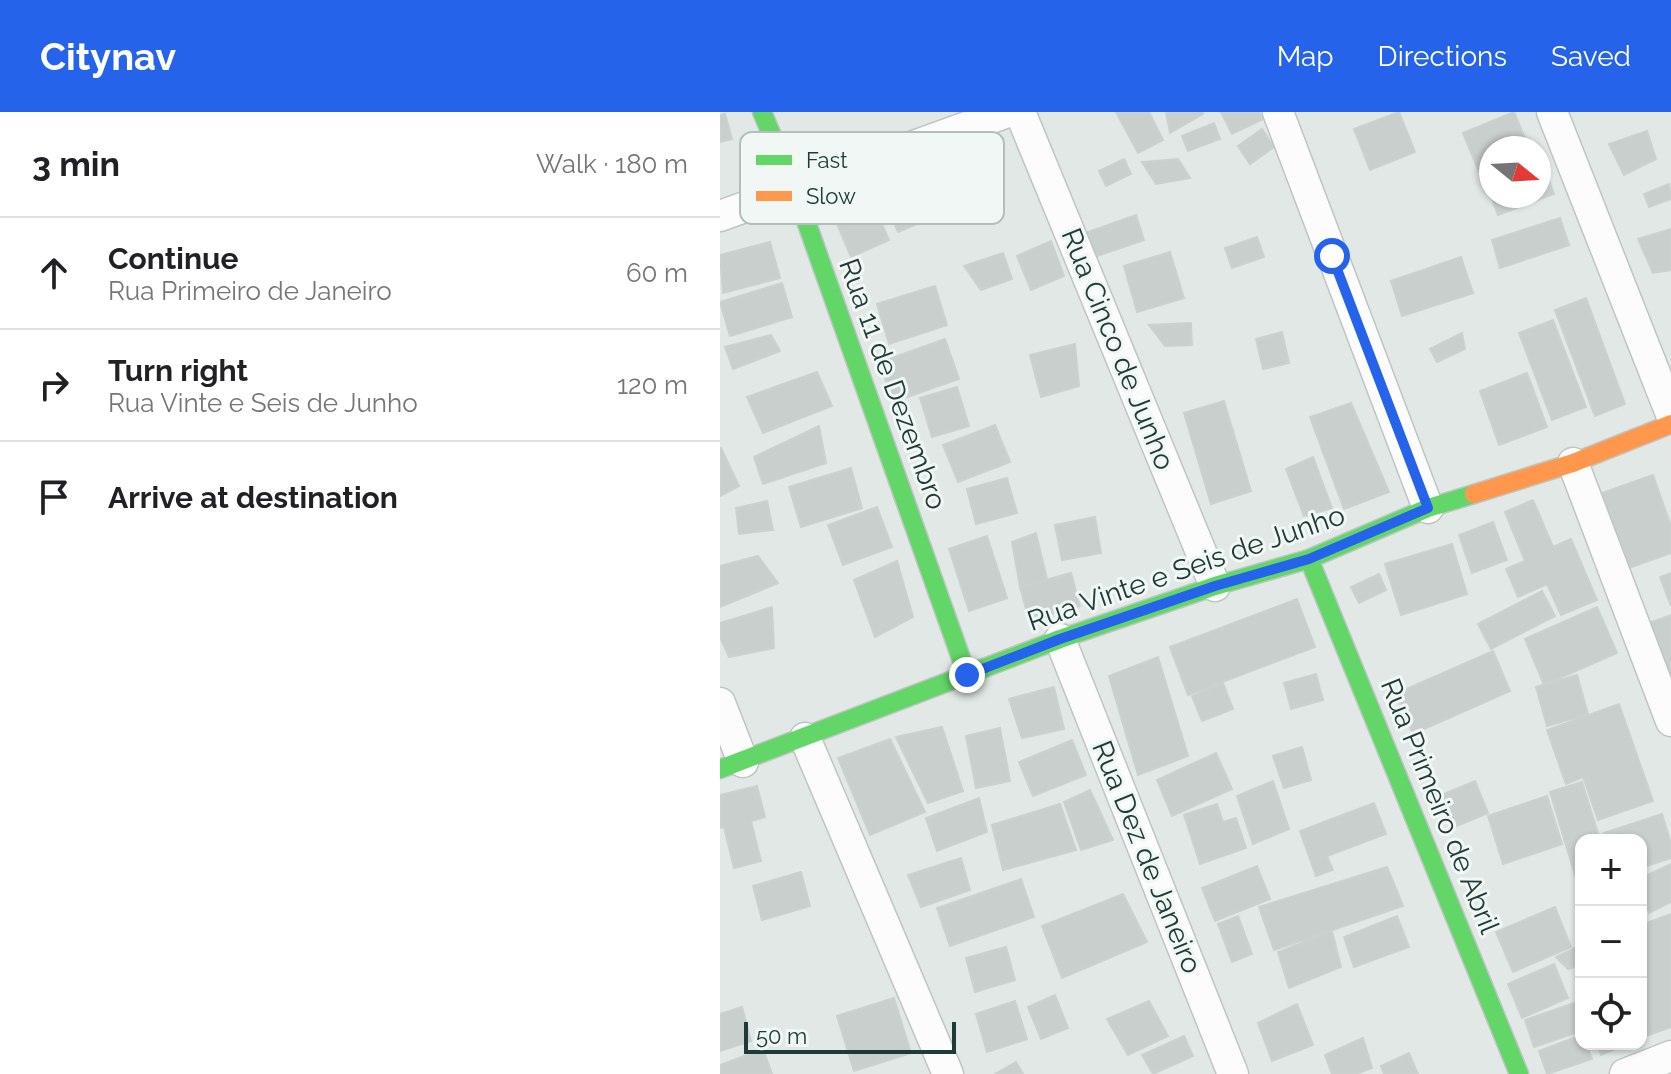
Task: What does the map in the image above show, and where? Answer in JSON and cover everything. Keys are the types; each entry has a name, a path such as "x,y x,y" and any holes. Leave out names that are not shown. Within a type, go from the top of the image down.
{"street":[{"name":"Rua 11 de Dezembro","path":"762,112 770,132"},
{"path":"953,132 1008,112"},
{"name":"Rua Cinco de Junho","path":"1020,112 1215,586"},
{"path":"1278,112 1428,508"},
{"path":"1552,112 1671,414"},
{"path":"720,216 740,209"},
{"name":"Rua 11 de Dezembro","path":"807,224 967,675"},
{"name":"Rua Vinte e Seis de Junho","path":"731,766 1060,639 1215,586 1309,559 1428,508 1573,463 1671,424"},
{"path":"1573,463 1671,721"},
{"name":"Rua Primeiro de Abril","path":"1309,559 1519,1074"},
{"name":"Rua Dez de Janeiro","path":"1060,639 1233,1074"},
{"path":"720,703 731,766"},
{"path":"805,738 948,1074"},
{"path":"1625,1074 1671,1056"}],"building":[{"path":"1116,112 1149,112 1163,140 1138,153"},
{"path":"1166,112 1203,112 1203,114 1170,133"},
{"path":"1221,112 1259,112 1263,119 1232,134"},
{"path":"1399,112 1415,152 1370,170 1354,129"},
{"path":"1514,112 1524,136 1479,136 1479,172 1463,133"},
{"path":"725,114 732,139 720,142 720,115"},
{"path":"1214,123 1220,139 1188,151 1182,136"},
{"path":"1262,129 1274,147 1250,164 1238,146"},
{"path":"1647,131 1656,159 1624,175 1609,144"},
{"path":"1124,159 1131,174 1106,186 1099,171"},
{"path":"1178,159 1190,178 1156,184 1142,162"},
{"path":"1669,184 1671,199 1649,207 1644,194"},
{"path":"1495,208 1517,208 1498,215"},
{"path":"1136,215 1144,240 1097,256 1088,232"},
{"path":"1560,218 1569,245 1500,268 1492,240"},
{"path":"837,224 882,224 889,240 851,257"},
{"path":"894,224 917,224 898,232"},
{"path":"1671,229 1671,270 1653,273 1638,239"},
{"path":"1257,237 1264,257 1232,268 1225,248"},
{"path":"1051,241 1064,276 1031,290 1017,256"},
{"path":"770,242 780,278 723,293 720,255"},
{"path":"1170,252 1184,298 1137,312 1124,266"},
{"path":"1003,253 1012,279 981,290 964,266"},
{"path":"1461,257 1473,293 1402,316 1391,281"},
{"path":"782,283 792,317 730,336 720,302"},
{"path":"935,286 947,325 889,344 877,304"},
{"path":"1586,298 1625,404 1595,416 1555,310"},
{"path":"1553,320 1586,407 1552,420 1519,333"},
{"path":"1191,323 1192,345 1165,346 1149,325"},
{"path":"1282,332 1289,363 1263,369 1256,339"},
{"path":"1462,333 1465,349 1437,362 1430,349"},
{"path":"771,335 780,351 733,369 725,347"},
{"path":"945,339 959,379 893,402 880,362"},
{"path":"1075,344 1079,386 1041,397 1030,355"},
{"path":"817,372 832,406 763,433 747,397"},
{"path":"1527,373 1547,427 1499,445 1480,391"},
{"path":"957,387 969,426 932,437 920,398"},
{"path":"1224,401 1251,491 1211,504 1184,413"},
{"path":"1351,403 1389,492 1344,509 1310,417"},
{"path":"995,425 1010,462 958,482 943,445"},
{"path":"819,426 826,463 763,484 754,457"},
{"path":"720,449 739,486 720,496"},
{"path":"1313,457 1332,508 1304,516 1286,469"},
{"path":"851,468 862,508 801,527 789,487"},
{"path":"1653,475 1671,526 1671,553 1629,568 1602,493"},
{"path":"1007,478 1017,513 976,524 967,489"},
{"path":"1533,500 1553,547 1571,539 1597,600 1561,615 1547,584 1518,597 1506,569 1525,561 1505,512"},
{"path":"767,501 773,530 739,534 736,508"},
{"path":"877,507 892,547 843,565 828,525"},
{"path":"1095,517 1101,553 1062,560 1055,525"},
{"path":"1493,522 1507,560 1472,573 1459,535"},
{"path":"1036,533 1047,579 1020,587 1012,542"},
{"path":"987,536 1007,598 969,611 949,549"},
{"path":"1452,544 1467,594 1401,615 1385,564"},
{"path":"758,556 778,583 720,607 720,566"},
{"path":"897,561 913,617 875,637 854,580"},
{"path":"1071,573 1080,606 1029,620 1020,587"},
{"path":"1671,573 1671,606 1660,577"},
{"path":"1379,574 1386,590 1359,603 1351,587"},
{"path":"1542,591 1555,616 1491,649 1478,624"},
{"path":"1297,599 1315,647 1188,695 1170,647"},
{"path":"772,607 774,648 729,657 720,637 720,623"},
{"path":"1597,607 1617,653 1544,685 1525,639"},
{"path":"1671,615 1671,672 1666,674 1649,623"},
{"path":"1493,651 1510,691 1413,734 1395,694"},
{"path":"1158,657 1188,756 1138,775 1109,676"},
{"path":"1316,674 1323,700 1291,709 1284,683"},
{"path":"1577,675 1588,714 1547,726 1536,687"},
{"path":"1223,683 1233,709 1202,721 1192,696"},
{"path":"1054,687 1064,729 1022,738 1009,699"},
{"path":"1619,704 1653,801 1598,820 1583,777 1566,784 1547,730"},
{"path":"942,727 963,791 928,803 896,737"},
{"path":"1000,728 1010,781 976,788 966,736"},
{"path":"890,739 925,812 870,835 838,758"},
{"path":"1072,740 1086,775 1033,796 1019,762"},
{"path":"1302,747 1311,780 1284,788 1273,756"},
{"path":"1216,753 1232,789 1172,816 1157,780"},
{"path":"1273,781 1289,829 1253,844 1237,796"},
{"path":"1475,781 1488,813 1452,828 1439,796"},
{"path":"1582,782 1598,834 1575,834 1575,875 1550,792"},
{"path":"757,786 765,817 751,821 761,861 734,868 724,827 720,828 720,795"},
{"path":"1090,790 1113,840 1081,850 1064,802"},
{"path":"1547,796 1562,844 1503,864 1488,816"},
{"path":"979,798 987,832 937,851 926,818"},
{"path":"1374,803 1386,834 1327,856 1333,870 1316,876 1300,831"},
{"path":"1060,804 1076,850 1003,870 992,825"},
{"path":"1217,804 1223,822 1236,818 1246,848 1200,864 1184,815"},
{"path":"1662,814 1671,844 1671,858 1647,866 1647,834 1604,833"},
{"path":"961,858 970,890 921,907 908,875"},
{"path":"1671,864 1671,902 1649,913 1647,909 1647,875"},
{"path":"1257,866 1270,899 1215,921 1202,888"},
{"path":"1387,867 1403,906 1274,950 1259,907"},
{"path":"801,872 810,906 762,920 753,886"},
{"path":"1021,879 1034,917 950,946 937,908"},
{"path":"1123,894 1147,942 1062,978 1042,926"},
{"path":"1555,907 1571,947 1513,972 1496,932"},
{"path":"1671,914 1671,1027 1647,1036 1647,978 1647,923"},
{"path":"1238,916 1252,954 1232,962 1218,924"},
{"path":"1397,916 1409,947 1354,967 1344,937"},
{"path":"1332,931 1341,967 1289,988 1278,952"},
{"path":"1006,947 1015,980 975,992 966,958"},
{"path":"1575,948 1575,967 1568,969 1556,957"},
{"path":"1554,964 1568,998 1522,1018 1508,984"},
{"path":"1055,995 1068,1028 1041,1039 1028,1007"},
{"path":"894,998 911,1053 854,1071 837,1016"},
{"path":"1015,1001 1027,1039 987,1052 976,1014"},
{"path":"1149,1001 1168,1036 1128,1055 1107,1019"},
{"path":"1574,1003 1575,1033 1534,1047 1525,1020"},
{"path":"1297,1004 1313,1045 1272,1061 1258,1023"},
{"path":"742,1007 751,1041 720,1051 720,1014"},
{"path":"1184,1036 1193,1056 1153,1074 1142,1055"},
{"path":"1575,1037 1575,1050 1588,1050 1592,1059 1547,1074 1539,1051"},
{"path":"1363,1038 1372,1068 1356,1074 1332,1074 1325,1055"},
{"path":"763,1049 772,1074 720,1074 720,1065"},
{"path":"1409,1053 1418,1074 1384,1074 1381,1066"},
{"path":"1016,1062 1023,1074 995,1074"}],"traffic: fast":[{"path":"762,112 770,132"},
{"path":"807,224 967,675"},
{"path":"720,769 1060,639 1215,586 1309,559 1428,508 1474,494"},
{"path":"1309,559 1519,1074"}],"traffic: slow":[{"path":"1474,494 1573,463 1671,424"}],"route":[{"path":"967,675 1060,639 1215,586 1309,559 1428,508 1332,256"}]}
